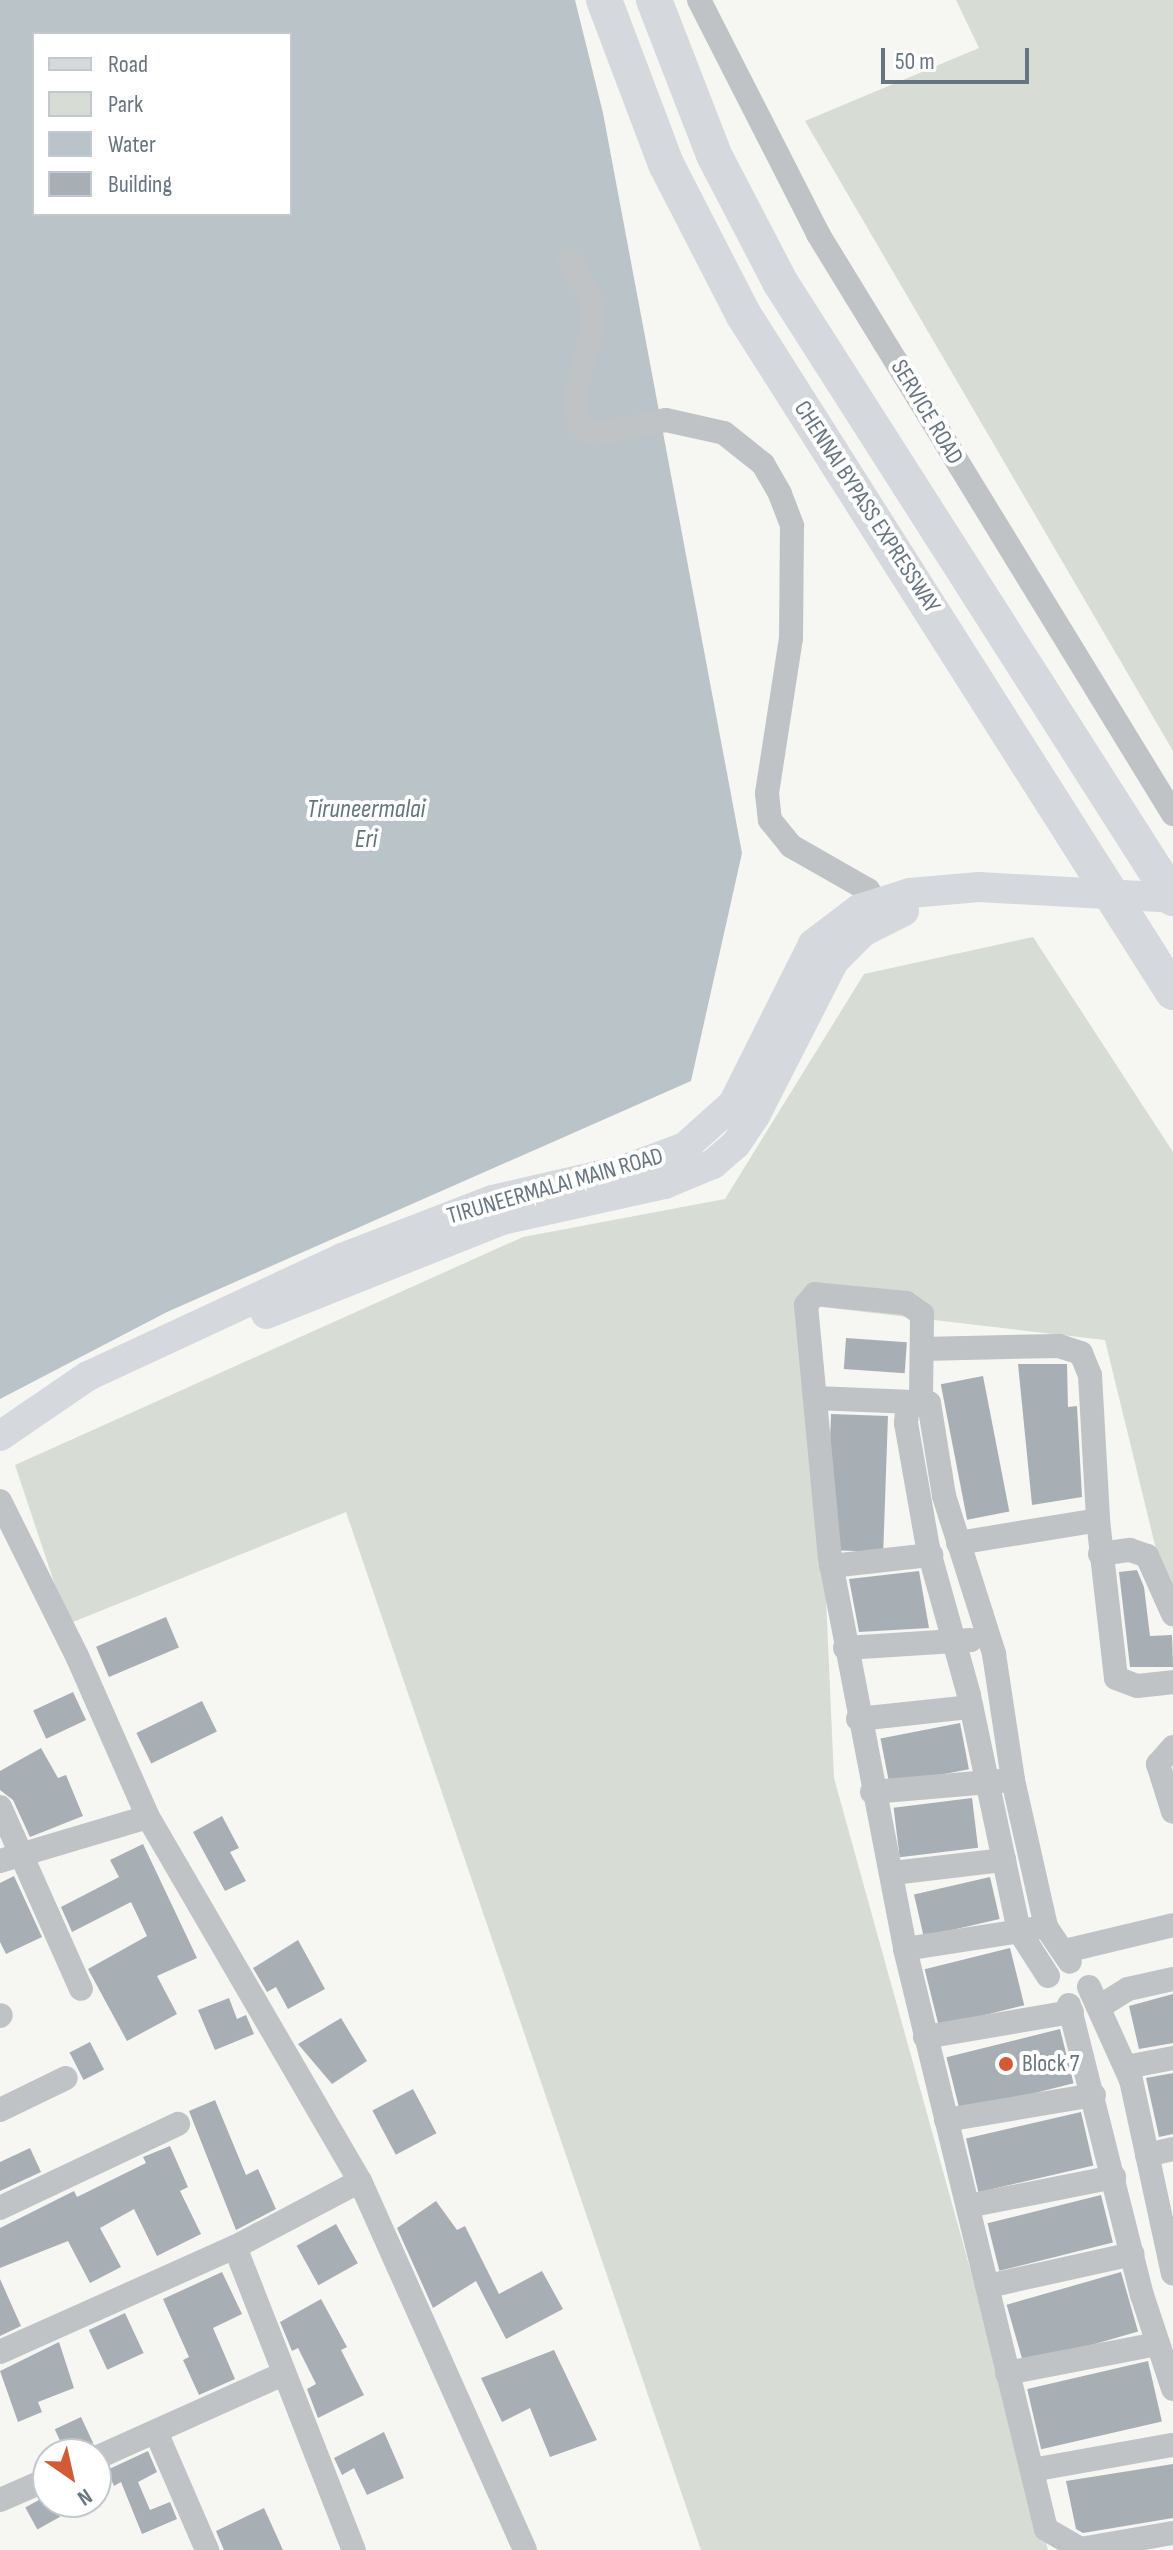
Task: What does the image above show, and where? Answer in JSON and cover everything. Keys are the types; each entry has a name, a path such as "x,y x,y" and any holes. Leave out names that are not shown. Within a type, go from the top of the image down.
{"highway":[{"name":"CHENNAI BYPASS EXPRESSWAY","path":"604,0 666,164 743,314 1141,936 1173,992"},
{"name":"CHENNAI BYPASS EXPRESSWAY","path":"654,0 714,155 780,282 1168,890"}],"main road":[{"name":"TIRUNEERMALAI MAIN ROAD","path":"0,1438 107,1384 387,1263 531,1211 665,1184 713,1164 736,1144 755,1116 834,961 882,910 932,889 1168,890"},
{"name":"TIRUNEERMALAI MAIN ROAD","path":"882,910 953,902 1173,912"}],"street":[{"name":"SERVICE ROAD","path":"699,0 818,234 1173,814"},
{"path":"569,260 588,292 594,321 576,392 579,426 597,434 666,420 724,433 763,464 780,494 792,526 792,623 767,793 770,820 791,846 868,890 882,910"},
{"path":"1173,2389 1138,2281 1070,2008 1051,1996 1048,1976 1019,1931 956,1641 931,1555 910,1464 907,1411 917,1401 922,1314 906,1303 815,1294 806,1305 831,1566 858,1719 872,1792 893,1873 905,1949 925,2037 1046,2529 1081,2549 1173,2533"},
{"path":"922,1349 1059,1346 1081,1353 1090,1375 1100,1554 1116,1678 1137,1686 1173,1682"},
{"path":"815,1398 929,1403 958,1543 990,1638 1013,1780 1046,1927 1067,1957 1087,1973 1094,1997 1126,2067 1170,2248 1173,2274 1138,2281"},
{"path":"0,1501 77,1656 148,1817 360,2181 525,2550"},
{"path":"958,1543 1098,1520"},
{"path":"1100,1554 1130,1550 1147,1556 1173,1614"},
{"path":"831,1566 931,1555"},
{"path":"845,1648 990,1638"},
{"path":"858,1719 971,1707"},
{"path":"1173,1747 1158,1764 1173,1812"},
{"path":"872,1792 1013,1780"},
{"path":"0,1807 11,1858 81,1989"},
{"path":"11,1858 148,1817"},
{"path":"893,1873 1004,1860"},
{"path":"1048,1976 1067,1957 1173,1925"},
{"path":"905,1949 1046,1927"},
{"path":"925,2037 1070,2008 1082,2000 1173,1979"},
{"path":"1126,2067 1173,2058"},
{"path":"0,2110 66,2078"},
{"path":"946,2120 1094,2095"},
{"path":"0,2208 178,2124"},
{"path":"1147,2155 1173,2149"},
{"path":"968,2206 1114,2177"},
{"path":"0,2352 235,2247 360,2181"},
{"path":"235,2247 354,2550"},
{"path":"988,2286 1132,2254"},
{"path":"1007,2373 1157,2344"},
{"path":"112,2451 283,2374"},
{"path":"156,2432 207,2550"},
{"path":"1032,2470 1173,2445"},
{"path":"0,2500 32,2486"}],"green space":[{"path":"956,0 1173,0 1173,751 805,121 979,48"},
{"path":"1033,937 1173,1152 1173,1619 1105,1340 813,1306 834,1778 1048,2550 701,2550 346,1512 68,1624 15,1465 523,1237 725,1199 864,974"}],"water":[{"name":"Tiruneermalai Eri","path":"0,0 575,0 603,113 742,853 691,1081 167,1312 0,1399"}],"building":[{"path":"846,1338 907,1342 905,1373 844,1369"},
{"path":"1018,1364 1067,1364 1068,1407 1077,1406 1082,1497 1032,1505"},
{"path":"983,1376 1009,1511 967,1520 941,1384"},
{"path":"831,1414 888,1416 883,1552 826,1550"},
{"path":"1137,1570 1144,1587 1150,1636 1172,1635 1173,1667 1130,1667 1119,1572"},
{"path":"919,1571 929,1628 859,1632 849,1579"},
{"path":"166,1617 179,1647 109,1677 96,1647"},
{"path":"73,1692 86,1720 46,1739 33,1711"},
{"path":"202,1701 217,1732 151,1764 136,1733"},
{"path":"960,1723 969,1769 889,1785 880,1738"},
{"path":"41,1748 58,1778 66,1775 83,1816 30,1837 13,1800 0,1790 0,1771"},
{"path":"972,1798 978,1848 900,1857 894,1808"},
{"path":"222,1816 239,1848 230,1852 246,1881 225,1891 193,1832"},
{"path":"143,1844 197,1958 157,1976 177,2014 127,2041 88,1969 147,1936 131,1902 72,1932 61,1907 119,1877 110,1860"},
{"path":"14,1876 42,1937 6,1954 0,1942 0,1883"},
{"path":"990,1877 1000,1919 924,1936 914,1895"},
{"path":"298,1940 325,1989 288,2009 276,1987 267,1992 253,1968"},
{"path":"1010,1948 1024,2005 939,2027 925,1969"},
{"path":"1173,1994 1173,2043 1139,2049 1129,2006"},
{"path":"229,1998 237,2019 246,2015 254,2034 215,2050 198,2010"},
{"path":"341,2018 367,2061 332,2084 298,2044"},
{"name":"Block 7","path":"1060,2029 1074,2083 960,2112 946,2057"},
{"path":"90,2042 104,2070 84,2080 70,2052"},
{"path":"1173,2073 1173,2134 1159,2137 1146,2078"},
{"path":"413,2089 436,2133 396,2155 372,2111"},
{"path":"215,2100 246,2175 258,2169 276,2209 236,2230 189,2111"},
{"path":"1081,2112 1093,2166 978,2192 966,2139"},
{"path":"170,2146 188,2187 180,2191 201,2234 157,2256 134,2209 100,2228 121,2267 90,2283 68,2241 0,2268 0,2228 74,2191 77,2197 146,2163 143,2157"},
{"path":"30,2148 41,2172 0,2191 0,2162"},
{"path":"1101,2195 1113,2243 999,2271 987,2223"},
{"path":"436,2201 457,2230 465,2226 499,2294 542,2271 563,2309 506,2339 476,2281 433,2308 397,2228"},
{"path":"336,2224 358,2263 318,2285 297,2246"},
{"path":"222,2272 242,2314 213,2328 235,2379 199,2395 183,2360 189,2357 163,2299"},
{"path":"1121,2272 1138,2332 1024,2364 1007,2305"},
{"path":"0,2279 21,2326 0,2336"},
{"path":"321,2299 347,2347 341,2350 364,2395 318,2418 307,2389 316,2384 298,2348 292,2351 280,2322"},
{"path":"125,2313 144,2353 107,2370 89,2330"},
{"path":"59,2342 74,2388 38,2402 42,2412 18,2422 0,2371"},
{"path":"554,2350 597,2440 550,2457 530,2408 502,2422 481,2378"},
{"path":"1148,2361 1162,2421 1041,2449 1027,2389"},
{"path":"81,2417 91,2438 59,2438 55,2429"},
{"path":"384,2432 404,2478 367,2495 354,2468 342,2475 334,2458"},
{"path":"148,2451 157,2472 138,2482 150,2510 170,2502 177,2519 142,2534 121,2482 114,2486 112,2468"},
{"path":"1173,2464 1173,2518 1083,2533 1076,2529 1066,2481"},
{"path":"32,2504 32,2518 58,2518 37,2529 25,2508"},
{"path":"264,2508 283,2550 224,2550 216,2531"}],"place":[{"name":"Block 7","path":"1006,2064"}]}
